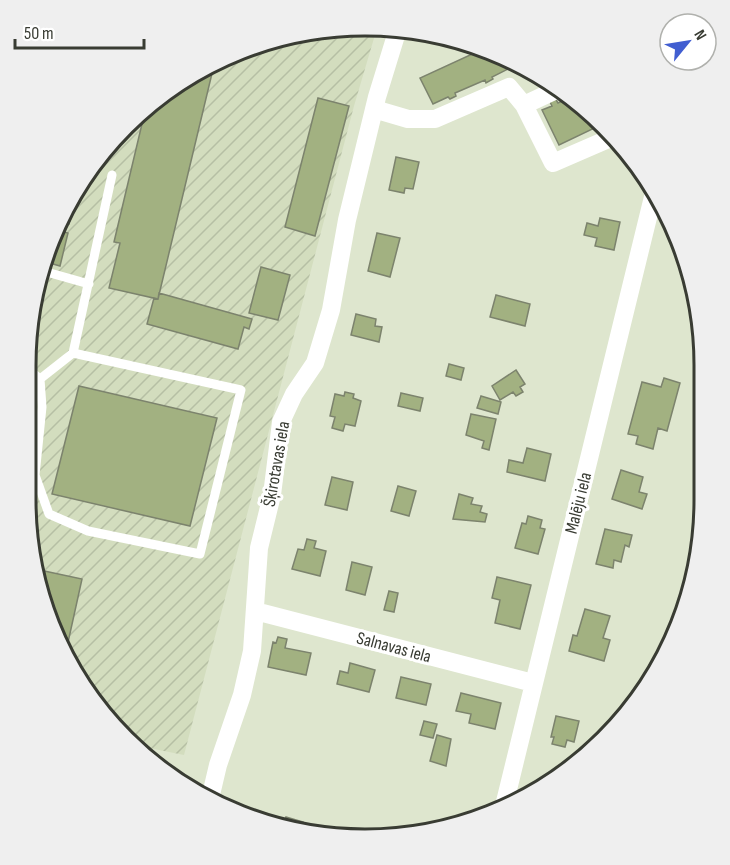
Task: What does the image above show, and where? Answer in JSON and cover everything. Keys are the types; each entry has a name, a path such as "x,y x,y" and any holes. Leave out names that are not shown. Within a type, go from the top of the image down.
{"street":[{"name":"Šķirotavas iela","path":"212,791 218,765 242,695 252,651 259,548 272,495 281,422 294,394 315,363 331,310 347,220 374,109 395,38"},
{"path":"374,109 408,119 435,119 509,87 524,105 553,163 605,140"},
{"path":"524,105 550,93"},
{"name":"Malēju iela","path":"505,798 651,204"},
{"name":"Salnavas iela","path":"255,611 534,683"}],"lane":[{"path":"40,380 73,353 112,175"},
{"path":"49,272 89,284"},
{"path":"36,478 49,514 88,531 200,554 240,390 73,353"},
{"path":"36,376 40,380 42,407 36,465"}],"shaded area":[{"path":"375,36 354,106 184,755 149,748 132,733 91,683 70,646 53,606 42,564 36,500 37,343 47,280 61,239 91,182 132,132 182,91 239,61 280,47 322,39"}],"building":[{"path":"473,54 508,69 492,77 493,79 486,83 485,80 455,93 456,96 450,99 448,97 433,104 420,78"},
{"path":"212,74 158,299 109,288 120,243 114,242 142,123 182,91"},
{"path":"318,98 349,106 315,236 285,227"},
{"path":"555,98 558,103 561,101 594,128 559,145 542,110 552,106 549,100"},
{"path":"396,157 419,162 413,189 405,188 404,193 389,190"},
{"path":"600,218 620,222 614,250 595,246 597,238 584,235 587,223 598,226"},
{"path":"64,232 68,233 60,266 52,264"},
{"path":"377,233 400,238 390,277 368,271"},
{"path":"261,267 290,275 278,320 249,313"},
{"path":"159,293 252,319 249,329 244,327 238,349 147,324 154,298 158,299"},
{"path":"496,295 530,304 525,326 490,317"},
{"path":"356,314 376,319 375,326 382,327 379,342 351,335"},
{"path":"449,364 464,368 461,380 446,376"},
{"path":"516,370 525,384 520,387 523,392 516,396 513,392 500,400 492,386"},
{"path":"664,378 680,383 667,431 658,428 653,449 636,444 638,436 628,434 642,382 661,387"},
{"path":"79,386 217,418 190,526 52,494"},
{"path":"345,392 354,394 353,398 361,401 355,426 345,424 343,431 332,428 335,417 330,416 335,394 344,396"},
{"path":"401,393 423,398 420,411 398,406"},
{"path":"481,396 501,402 498,414 477,408"},
{"path":"471,414 496,419 489,450 482,448 484,441 466,435"},
{"path":"527,448 551,454 545,481 507,472 509,460 523,463"},
{"path":"621,470 643,477 639,492 647,494 642,509 612,499"},
{"path":"332,477 353,482 347,510 325,505"},
{"path":"398,486 416,491 409,516 391,511"},
{"path":"459,494 473,498 471,504 482,506 480,512 487,514 485,522 453,519"},
{"path":"528,516 542,520 540,528 545,529 538,554 515,548 522,523 526,524"},
{"path":"605,529 632,535 629,547 625,545 621,562 614,560 613,568 596,564"},
{"path":"307,539 316,541 314,548 326,551 320,576 292,569 298,549 304,550"},
{"path":"352,562 372,567 365,595 346,590"},
{"path":"44,571 82,579 68,642 53,606"},
{"path":"497,577 531,585 520,629 495,623 500,600 492,598"},
{"path":"389,591 398,593 394,612 384,610"},
{"path":"585,609 610,616 603,638 610,640 604,661 569,651 573,635 577,636"},
{"path":"278,637 287,639 285,648 311,653 306,675 268,667 273,642 276,643"},
{"path":"350,663 375,670 369,692 337,684 340,671 348,673"},
{"path":"401,677 431,684 426,705 396,698"},
{"path":"461,693 501,703 495,729 469,723 471,714 456,711"},
{"path":"556,716 579,721 574,742 567,740 565,747 552,744 554,737 551,737"},
{"path":"424,721 437,724 433,738 420,735"},
{"path":"437,735 451,739 446,766 430,761"},
{"path":"286,817 303,822 301,823 285,819"}]}
